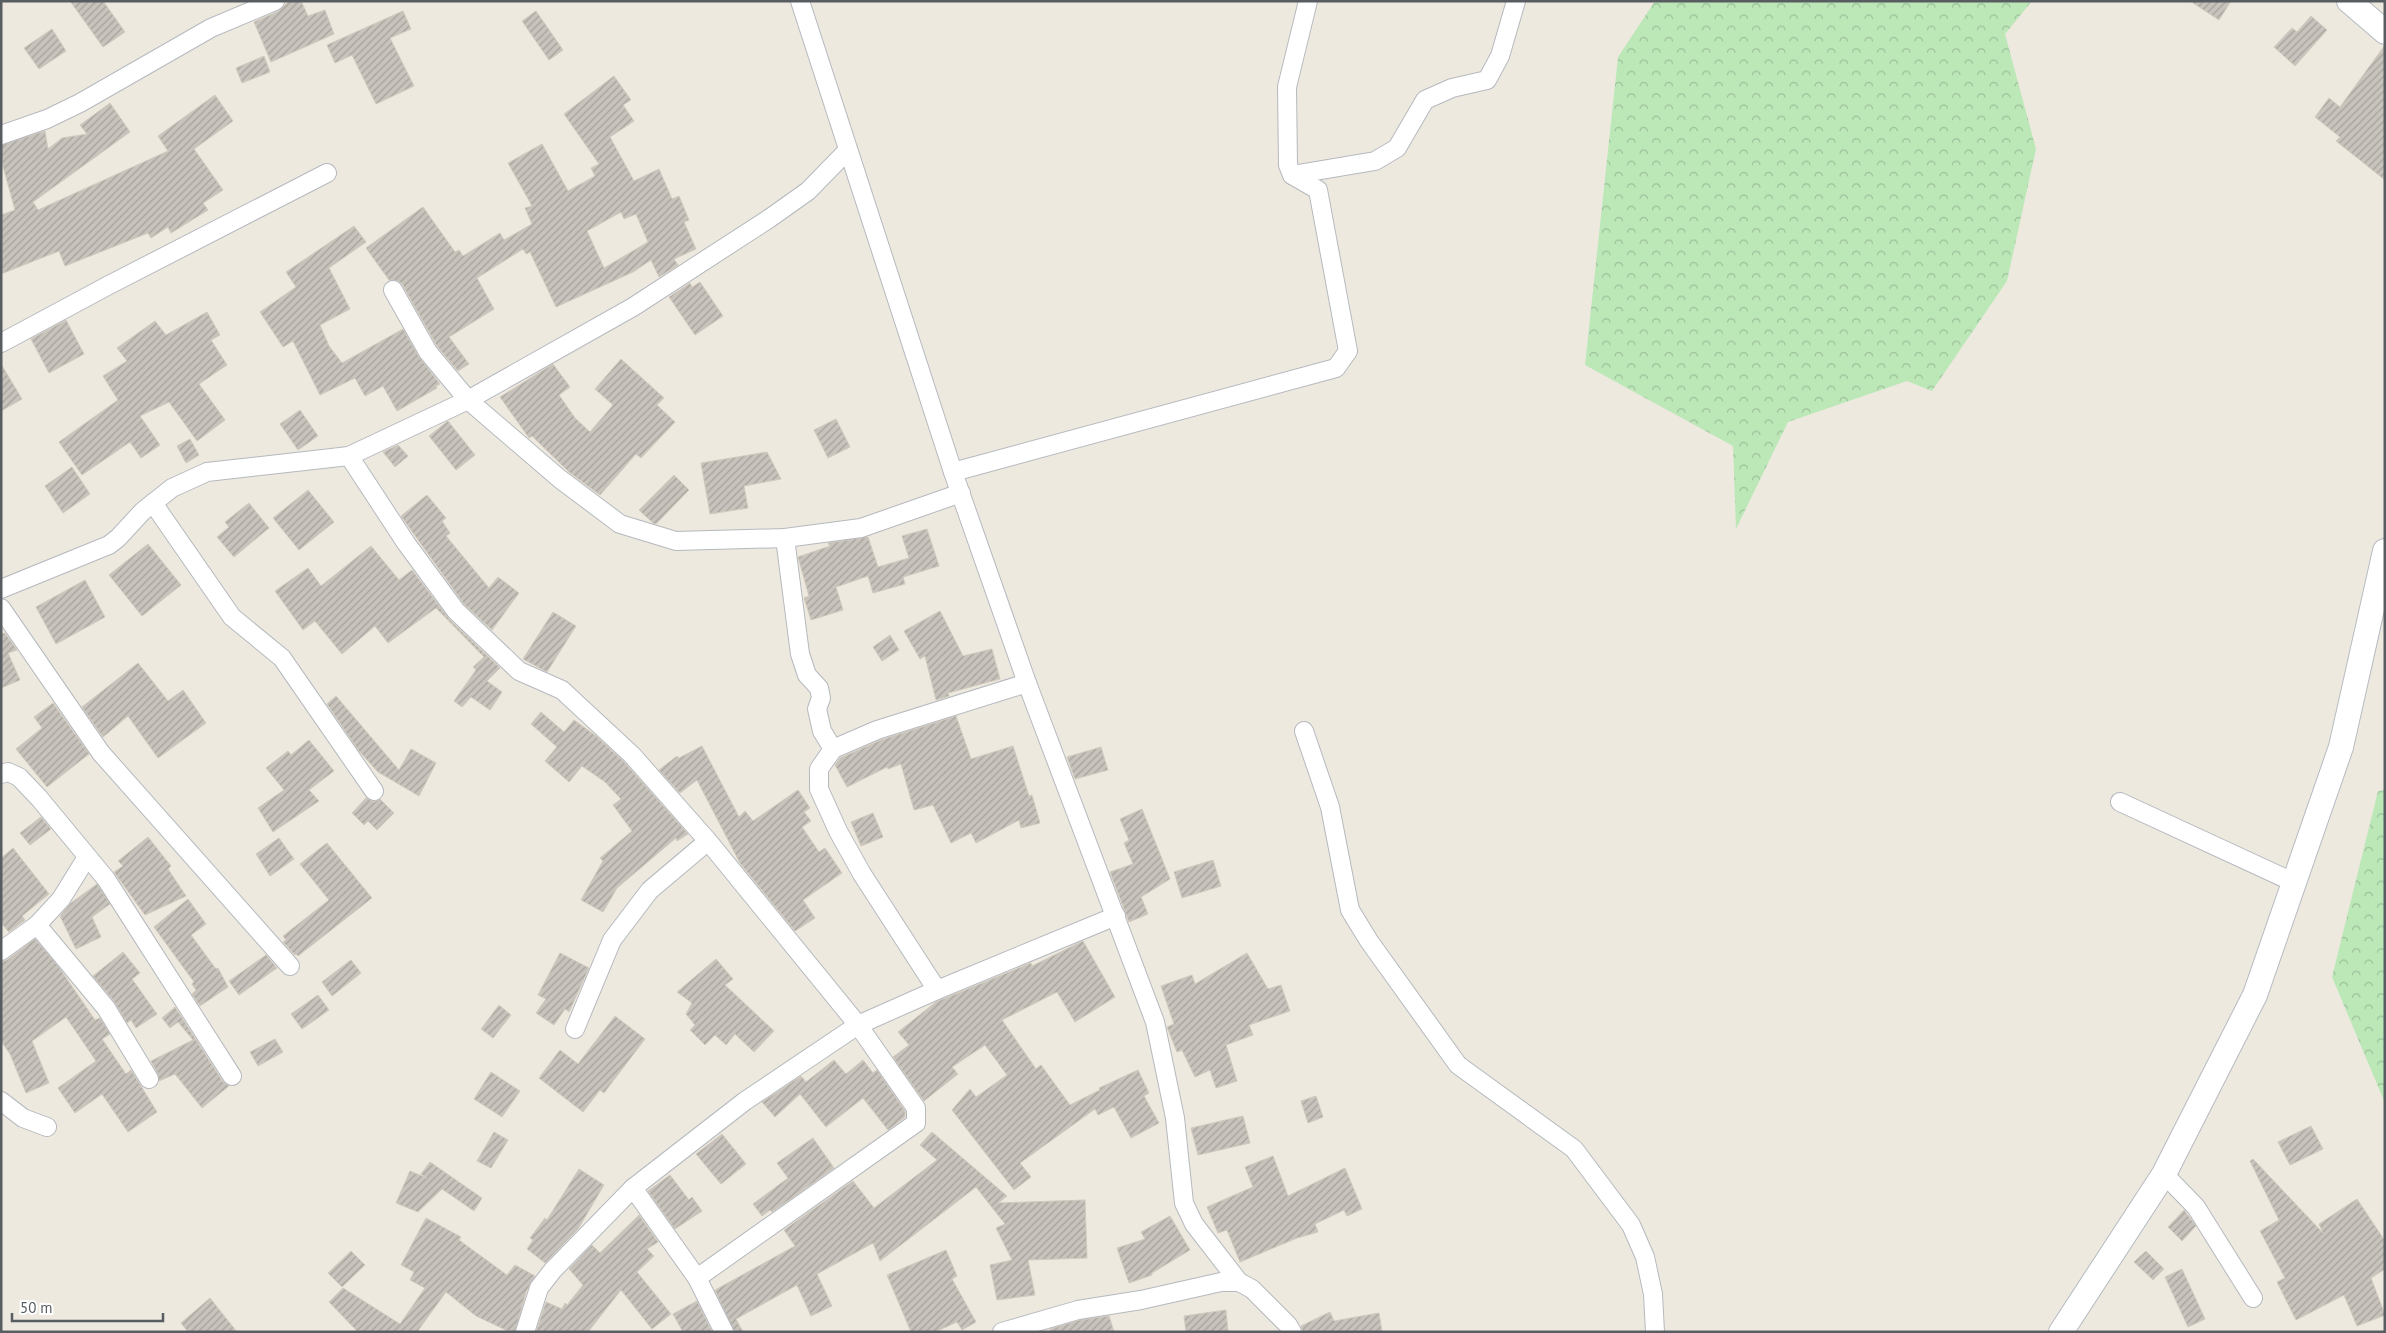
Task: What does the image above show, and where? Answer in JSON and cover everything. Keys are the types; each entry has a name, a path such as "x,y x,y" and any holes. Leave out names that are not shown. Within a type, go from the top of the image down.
{"street":[{"path":"1,135 47,119 80,103 211,28 275,1"},
{"path":"800,1 960,494 1027,683 1155,1022 1175,1118 1184,1202 1194,1224 1240,1282 1252,1290 1288,1325 1292,1332"},
{"path":"953,472 1336,368 1348,351 1318,190 1292,175 1288,165 1287,86 1308,1"},
{"path":"1292,175 1375,161 1397,148 1425,100 1452,88 1487,80 1500,56 1516,1"},
{"path":"2349,1 2385,32"},
{"path":"1,589 109,545 153,503 172,488 207,472 349,456 468,400 633,307 770,218 808,191 848,150"},
{"path":"1,344 109,285 327,173"},
{"path":"393,290 428,352 468,400 560,479 620,524 676,541 785,538 861,528 960,494"},
{"path":"349,456 406,543 456,611 520,671 562,690 590,714 632,756 708,841 858,1025 916,1108 916,1123 697,1278"},
{"path":"153,503 232,617 282,658 374,791"},
{"path":"785,538 800,654 808,675 819,688 821,698 817,709 822,730 833,749"},
{"path":"2061,1332 2164,1174 2255,995 2341,747 2385,551"},
{"path":"1,608 102,753 290,966"},
{"path":"937,990 862,874 838,831 819,789 819,769 833,749 877,730 1027,683"},
{"path":"1304,731 1330,807 1350,910 1369,942 1458,1065 1574,1149 1631,1225 1645,1257 1653,1294 1655,1332"},
{"path":"1,774 8,772 19,778 39,798 106,879 232,1076"},
{"path":"2120,802 2293,882"},
{"path":"575,1029 612,940 650,890 708,841"},
{"path":"1,951 37,925 61,899 87,857"},
{"path":"525,1332 539,1288 553,1270 633,1188 745,1100 858,1025 1116,916"},
{"path":"37,925 106,1008 149,1078"},
{"path":"1,1101 23,1118 46,1127"},
{"path":"2164,1174 2196,1207 2253,1298"},
{"path":"633,1188 697,1278 724,1332"},
{"path":"1002,1332 1078,1310 1141,1300 1221,1282 1240,1282"}],"green space":[{"path":"1655,1 2032,1 2005,34 2036,149 2007,281 1932,391 1907,381 1788,422 1736,529 1733,446 1585,365 1618,57"},
{"path":"2385,790 2385,1103 2332,977 2378,791"}],"building":[{"path":"70,1 103,1 125,32 103,47"},
{"path":"289,1 301,1 308,16 325,10 334,34 271,62 254,22 279,11"},
{"path":"2190,1 2231,1 2219,20"},
{"path":"403,11 411,29 390,38 414,86 376,104 352,55 335,63 327,45"},
{"path":"536,11 563,50 549,60 522,21"},
{"path":"2311,16 2327,30 2295,66 2274,47 2292,28 2297,32"},
{"path":"52,29 66,51 39,69 24,48"},
{"path":"2385,45 2385,180 2336,141 2340,137 2315,117 2329,98 2340,107"},
{"path":"264,56 270,72 242,83 236,68"},
{"path":"614,76 631,100 623,105 634,121 610,137 634,181 659,169 672,199 679,196 689,220 684,222 696,249 674,259 678,265 659,277 651,260 633,272 556,307 530,252 526,254 523,249 477,278 494,309 449,337 469,364 458,371 437,346 402,284 398,281 389,280 366,248 423,207 455,252 459,250 463,256 500,233 504,240 532,224 525,208 532,206 508,163 542,144 568,191 595,176 591,168 599,164 564,114","holes":["621,212 624,219 636,214 648,242 604,268 587,231"]},
{"path":"215,95 233,121 194,149 223,190 203,203 208,210 171,233 168,227 151,238 148,233 65,266 59,251 1,274 1,215 15,210 1,159 1,145 45,131 48,149 62,138 87,134 80,125 110,103 130,132 33,202 38,210 168,151 158,136"},
{"path":"354,226 366,242 329,268 350,309 320,325 329,346 342,363 403,329 419,357 440,384 436,386 437,388 397,411 383,386 365,396 355,378 320,395 293,341 283,347 260,312 296,287 286,272"},
{"path":"700,282 723,316 695,335 669,297 690,283 692,287"},
{"path":"207,312 220,335 211,340 227,365 199,384 225,420 197,441 169,402 140,416 160,445 141,458 130,442 82,475 59,442 118,400 103,376 127,361 117,348 155,321 166,335"},
{"path":"66,320 84,354 49,373 31,339"},
{"path":"621,359 664,398 657,405 675,422 641,458 636,454 600,495 569,472 532,436 529,438 500,397 553,364 570,387 559,395 575,418 590,432 613,405 595,389"},
{"path":"1,364 22,399 1,411"},
{"path":"300,410 318,436 298,450 280,424"},
{"path":"836,419 850,447 828,458 814,430"},
{"path":"448,421 475,455 456,470 429,436"},
{"path":"190,439 199,455 186,463 177,446"},
{"path":"398,445 408,456 395,467 383,452"},
{"path":"767,452 781,479 744,486 748,508 710,514 701,463"},
{"path":"72,467 90,494 63,513 45,486"},
{"path":"674,475 689,490 656,524 653,523 639,510"},
{"path":"308,490 334,522 299,550 273,518"},
{"path":"427,495 446,518 442,521 450,533 446,536 489,588 498,577 519,593 492,630 464,604 401,516"},
{"path":"249,503 269,528 234,557 217,537 229,527 225,522"},
{"path":"927,529 939,566 903,577 905,584 873,593 868,576 836,587 843,610 811,620 804,598 809,596 798,557 830,546 828,543 868,537 878,567 909,558 902,536"},
{"path":"148,544 181,585 142,616 109,575"},
{"path":"371,546 399,580 412,570 449,619 500,668 487,681 502,692 490,710 471,697 462,707 454,701 476,670 473,667 484,657 436,608 388,643 375,626 342,654 315,621 303,630 275,591 308,568 321,586"},
{"path":"85,580 105,617 56,644 36,607"},
{"path":"940,611 963,656 992,649 1000,679 948,693 949,696 936,700 925,656 920,659 904,631"},
{"path":"553,612 576,626 547,672 523,659"},
{"path":"5,633 17,650 8,653 20,680 1,688 1,634"},
{"path":"890,635 899,650 882,661 873,647"},
{"path":"138,663 168,701 183,690 206,723 158,758 128,716 103,737 82,707"},
{"path":"336,696 399,770 411,749 436,763 419,796 378,772 359,751 327,704"},
{"path":"53,703 89,754 47,787 16,749 42,728 34,717"},
{"path":"541,712 564,732 574,720 596,736 624,762 688,834 677,841 676,838 617,888 603,912 581,900 603,861 600,858 632,831 613,805 621,799 605,782 582,766 569,782 545,761 557,747 531,724"},
{"path":"956,716 971,759 1013,746 1029,796 1032,795 1040,823 1021,828 1019,820 976,843 971,833 951,843 933,805 914,810 901,764 888,769 887,767 847,787 835,765 840,758 881,740"},
{"path":"309,740 334,771 309,790 319,801 273,832 258,808 284,790 266,768 288,751 291,755"},
{"path":"702,746 739,817 745,811 753,821 798,790 810,808 804,812 811,821 802,827 819,852 825,848 842,873 803,900 815,918 795,931 740,863 697,780 680,793 659,770 677,756 679,758"},
{"path":"1101,747 1108,770 1075,779 1067,757"},
{"path":"366,798 374,802 380,799 394,813 377,830 368,821 364,825 352,813"},
{"path":"1142,809 1170,879 1141,897 1148,914 1129,922 1110,872 1133,864 1124,843 1129,840 1120,819"},
{"path":"873,813 883,837 861,846 851,822"},
{"path":"41,817 51,829 30,845 20,833"},
{"path":"148,837 171,866 168,869 186,896 145,915 114,872 123,866 118,861"},
{"path":"279,838 294,859 270,876 256,854"},
{"path":"327,843 372,898 298,956 283,942 286,940 283,936 329,900 300,864"},
{"path":"13,848 49,894 22,916 25,920 9,932 1,923 1,858"},
{"path":"1213,860 1221,886 1182,898 1174,872"},
{"path":"97,884 110,904 92,917 101,937 76,949 60,916 71,903"},
{"path":"188,899 206,924 191,935 216,969 218,968 228,987 200,1006 192,994 196,990 192,984 194,982 154,927"},
{"path":"35,939 58,966 95,1020 100,1018 110,1034 102,1039 126,1074 131,1070 157,1112 128,1132 102,1094 75,1113 58,1088 96,1061 66,1017 32,1041 49,1083 26,1093 10,1054 1,1041 1,962 7,960"},
{"path":"1083,941 1115,997 1075,1022 1057,992 1002,1020 1036,1069 1041,1065 1070,1105 1100,1090 1099,1088 1138,1070 1149,1093 1144,1096 1159,1123 1131,1138 1114,1107 1098,1115 1095,1109 1020,1163 1031,1177 1014,1190 952,1110 970,1089 976,1097 1007,1075 985,1045 952,1067 958,1074 924,1101 893,1057 909,1045 898,1032 936,1002 1031,963 1032,966"},
{"path":"123,952 140,973 132,979 157,1014 136,1028 131,1020 127,1023 114,1001 93,976"},
{"path":"560,953 589,968 569,1012 565,1009 554,1025 536,1013 546,999 538,995"},
{"path":"1247,953 1268,989 1281,985 1290,1011 1249,1025 1253,1035 1226,1045 1237,1081 1216,1088 1210,1070 1195,1077 1182,1050 1177,1052 1167,1027 1174,1024 1161,986 1192,975 1195,984"},
{"path":"266,955 277,968 239,995 229,981"},
{"path":"716,959 733,979 725,985 774,1031 754,1052 735,1034 726,1045 715,1035 705,1045 690,1030 695,1025 686,1014 692,1003 677,992"},
{"path":"351,960 361,973 332,996 322,982"},
{"path":"318,995 329,1010 302,1029 291,1014"},
{"path":"499,1005 511,1015 493,1038 481,1029"},
{"path":"175,1007 223,1082 229,1086 202,1108 175,1074 159,1081 158,1074 151,1061 193,1040 178,1022 170,1028 162,1018"},
{"path":"615,1016 645,1039 604,1093 600,1090 583,1112 539,1078 560,1050 578,1064"},
{"path":"275,1039 283,1052 258,1066 250,1052"},
{"path":"834,1060 846,1074 863,1060 873,1073 877,1070 905,1111 905,1117 888,1130 863,1098 826,1127 800,1094 775,1117 762,1102 801,1076 806,1082"},
{"path":"491,1072 520,1091 502,1117 474,1099"},
{"path":"1316,1096 1323,1117 1308,1123 1301,1101"},
{"path":"1243,1116 1250,1143 1198,1155 1191,1128"},
{"path":"2311,1126 2323,1149 2290,1165 2278,1142"},
{"path":"494,1132 508,1140 491,1168 477,1161"},
{"path":"932,1132 1007,1196 998,1203 1085,1200 1087,1258 1028,1260 1035,1295 997,1300 990,1265 1012,1260 996,1228 1005,1224 976,1187 880,1261 873,1243 817,1274 832,1306 811,1316 797,1285 736,1319 743,1332 734,1332 715,1290 795,1246 784,1230 853,1181 874,1208 937,1160 920,1145"},
{"path":"722,1134 746,1164 721,1184 696,1154"},
{"path":"813,1138 834,1168 772,1212 770,1210 762,1216 753,1204 788,1178 777,1163"},
{"path":"1273,1156 1288,1196 1345,1168 1362,1209 1347,1216 1344,1210 1315,1224 1318,1232 1297,1238 1240,1262 1227,1230 1218,1233 1207,1207 1253,1187 1245,1167"},
{"path":"2253,1159 2323,1233 2319,1224 2357,1199 2385,1241 2385,1269 2371,1278 2385,1315 2357,1326 2344,1295 2296,1320 2277,1282 2285,1278 2260,1231 2279,1220 2250,1161"},
{"path":"430,1162 482,1198 474,1211 442,1189 418,1212 396,1203 410,1171 427,1178 421,1174"},
{"path":"579,1169 604,1185 578,1229 545,1263 527,1249 533,1240 530,1238 545,1218 547,1220"},
{"path":"670,1175 689,1200 692,1197 702,1211 675,1229 648,1191"},
{"path":"2184,1210 2196,1226 2182,1241 2168,1227"},
{"path":"639,1215 658,1242 647,1249 654,1256 637,1272 671,1314 652,1329 621,1290 588,1332 536,1332 546,1302 562,1309 565,1303 567,1305 583,1285 569,1269 592,1245 600,1253"},
{"path":"1170,1216 1190,1250 1152,1273 1152,1275 1129,1283 1117,1248 1145,1239 1141,1232"},
{"path":"426,1218 461,1237 459,1240 507,1275 515,1265 535,1276 526,1292 515,1332 510,1332 476,1316 446,1292 417,1332 358,1332 329,1302 343,1288 400,1324 425,1288 410,1280 414,1272 401,1265"},
{"path":"946,1250 957,1276 952,1279 976,1322 962,1330 957,1322 935,1332 911,1332 887,1275"},
{"path":"351,1251 365,1265 342,1287 328,1273"},
{"path":"2146,1251 2164,1269 2153,1280 2134,1262"},
{"path":"2182,1269 2205,1319 2188,1327 2165,1277"},
{"path":"210,1298 237,1332 188,1332 181,1323"},
{"path":"697,1301 712,1332 683,1332 673,1314"},
{"path":"1226,1310 1228,1332 1186,1332 1184,1316"},
{"path":"1330,1312 1334,1321 1379,1313 1382,1332 1303,1332 1301,1326"},
{"path":"1109,1316 1114,1332 1050,1332 1050,1329 1080,1320"}]}
